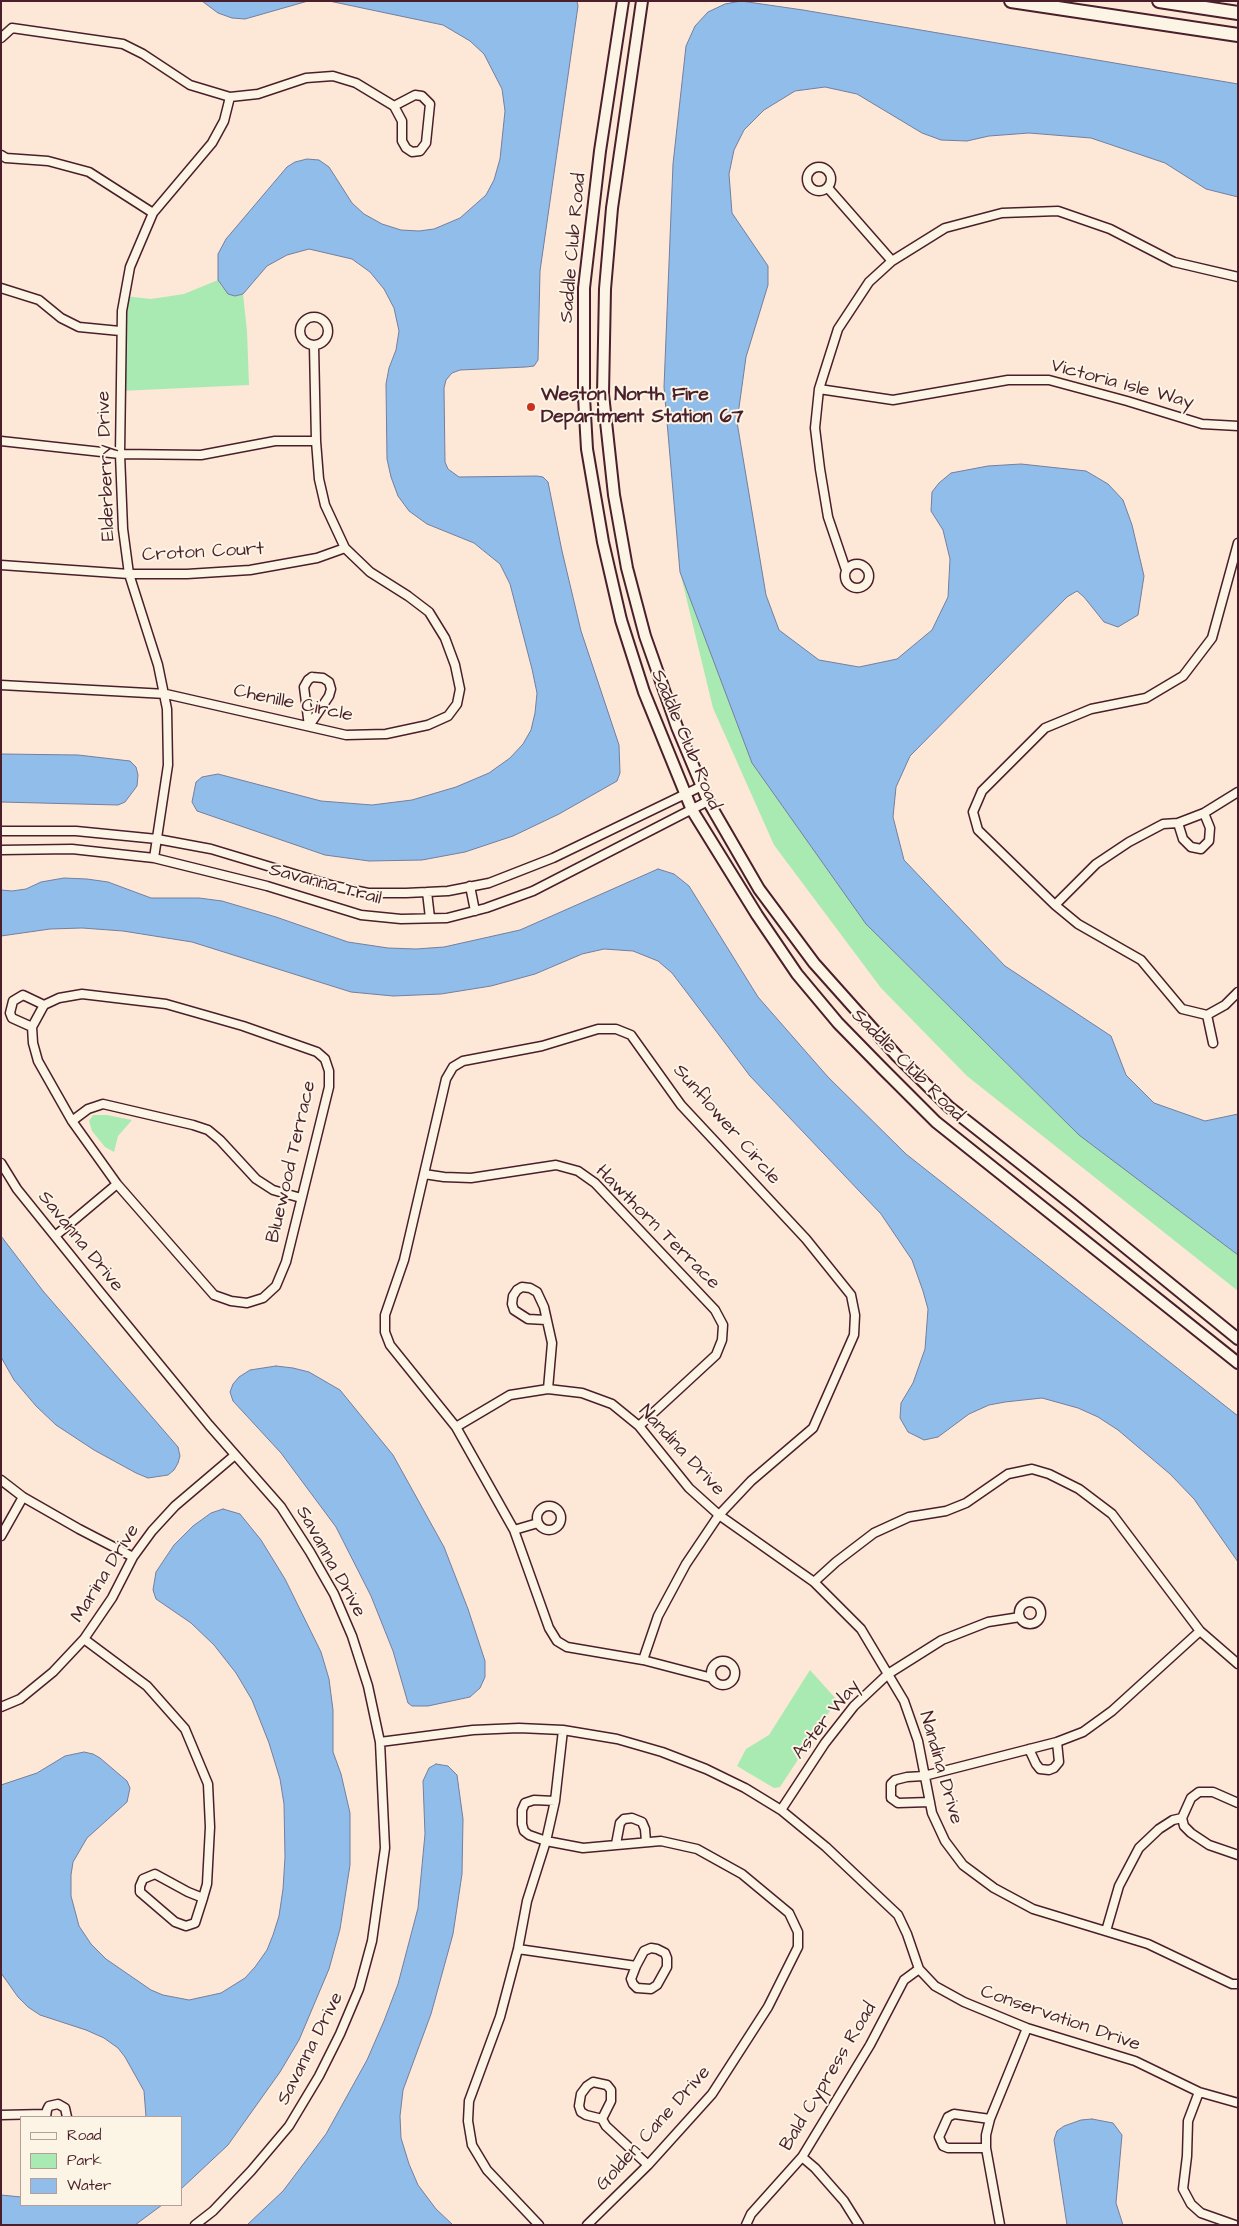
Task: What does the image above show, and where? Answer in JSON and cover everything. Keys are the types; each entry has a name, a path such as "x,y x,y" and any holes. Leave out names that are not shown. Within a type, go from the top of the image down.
{"main road":[{"path":"1011,1 1238,35"},
{"path":"1159,1 1238,13"}],"street":[{"name":"Saddle Club Road","path":"623,1 600,151 584,288 584,397 588,448 603,542 621,620 644,692 692,810 757,915 797,974 838,1023 881,1067 936,1122 1238,1363"},
{"name":"Saddle Club Road","path":"642,1 612,208 605,290 603,394 614,495 627,568 648,645 677,727 708,801 759,889 803,948 845,999 897,1056 949,1107 1238,1339"},
{"path":"1,38 12,28 124,44 143,54 190,85 230,97 258,94 306,78 333,76 356,83 394,106 402,121 402,141 406,148 412,152 420,151 426,143 430,104 422,96 414,95 394,106"},
{"name":"Elderberry Drive","path":"154,858 168,765 166,694 129,574 123,529 120,454 120,331 130,267 153,213 212,144 224,121 230,97"},
{"path":"1,155 6,158 48,161 89,172 153,213"},
{"path":"828,188 892,261"},
{"path":"846,570 828,517 820,469 815,428 819,389 838,329 869,282 892,261 946,228 1002,213 1058,211 1110,229 1174,262 1238,277"},
{"path":"1,288 39,300 61,318 79,327 120,331"},
{"name":"Chenille Circle","path":"1,685 166,694 346,736 386,734 428,725 448,716 457,704 460,689 455,665 446,638 429,612 370,572 345,548 325,505 319,479 316,441 314,345"},
{"name":"Victoria Isle Way","path":"819,389 892,400 1008,380 1049,380 1127,400 1202,424 1238,426"},
{"path":"1,440 120,454 201,456 275,441 316,441"},
{"path":"1238,543 1212,638 1183,676 1146,698 1091,709 1046,728 982,791 973,812 978,830 1055,905 1078,924 1141,960 1182,1009 1207,1015 1225,1006 1238,992"},
{"name":"Croton Court","path":"1,565 129,574 186,574 250,570 318,558 345,548"},
{"path":"320,677 329,682 331,691 308,726 305,685 310,678 320,677"},
{"name":"Savanna Trail","path":"1,830 76,831 157,839 211,849 334,886 368,893 427,892 489,883 553,858 702,786"},
{"path":"1055,905 1096,864 1116,850 1163,824 1178,823 1204,813 1238,792"},
{"name":"Savanna Trail","path":"1,850 72,849 154,858 267,886 361,915 401,920 447,918 475,911 533,891 708,801"},
{"path":"1178,823 1183,839 1191,847 1201,849 1209,841 1210,828 1204,813"},
{"path":"470,886 475,911"},
{"path":"427,892 430,918"},
{"name":"Bluewood Terrace","path":"32,1027 33,1043 38,1061 72,1121 117,1184 214,1295 231,1301 247,1303 263,1298 276,1286 286,1262 329,1088 329,1071 326,1060 317,1052 243,1026 166,1004 82,994 59,998 44,1005"},
{"path":"23,995 44,1005 32,1027 12,1018 10,1013 12,1001 23,995"},
{"path":"1207,1015 1212,1044"},
{"name":"Sunflower Circle","path":"642,1660 658,1616 686,1564 720,1515 751,1480 813,1428 854,1335 855,1315 851,1295 806,1239 682,1105 631,1035 616,1029 598,1029 542,1046 463,1061 453,1067 446,1079 404,1260 385,1315 385,1332 390,1345 456,1427 514,1530 549,1628 557,1641 567,1647 642,1660 712,1678"},
{"path":"72,1121 88,1109 103,1104 208,1130 220,1140 256,1179 273,1190 301,1198"},
{"name":"Savanna Drive","path":"1,1162 17,1189 55,1236 281,1507 334,1594 352,1636 368,1686 380,1742 385,1848 372,1941 359,1989 324,2068 289,2126 251,2171 213,2211 195,2225"},
{"name":"Hawthorn Terrace","path":"424,1174 471,1178 556,1165 578,1171 595,1183 715,1310 723,1325 722,1340 716,1355 639,1426"},
{"path":"55,1236 117,1184"},
{"path":"546,1320 528,1319 514,1310 512,1296 517,1290 522,1288 537,1292 546,1320 552,1343 548,1389"},
{"path":"1208,1340 1219,1325"},
{"name":"Nandina Drive","path":"456,1427 510,1395 548,1389 582,1393 612,1404 639,1426 689,1488 720,1515 814,1582 861,1629 904,1701 918,1741 932,1813 945,1841 963,1865 994,1888 1033,1909 1148,1944 1232,1984 1238,1984"},
{"name":"Marina Drive","path":"1,1707 20,1699 53,1672 84,1640 112,1598 133,1556 152,1531 175,1506 235,1454"},
{"path":"814,1582 836,1562 874,1533 908,1517 946,1511 966,1503 1008,1474 1032,1469 1049,1474 1079,1488 1112,1514 1200,1631 1238,1664"},
{"path":"2,1481 23,1497 79,1529 133,1556"},
{"path":"1,1536 23,1497"},
{"path":"514,1530 538,1523"},
{"name":"Aster Way","path":"782,1810 825,1743 854,1706 888,1674 942,1640 988,1622 1020,1617"},
{"path":"930,1802 906,1805 898,1803 892,1798 891,1784 895,1780 924,1776 1057,1742 1083,1732 1112,1711 1200,1631"},
{"path":"84,1640 147,1686 185,1729 208,1784 210,1827 207,1884 203,1898 195,1923 186,1926 175,1922 140,1892 143,1879 155,1874 203,1898"},
{"name":"Conservation Drive","path":"380,1742 473,1730 519,1728 563,1730 617,1739 662,1752 706,1769 745,1788 782,1810 826,1847 898,1915 907,1934 919,1969 935,1986 964,2002 1027,2028 1135,2062 1199,2092 1238,2103"},
{"path":"539,2225 487,2170 472,2145 468,2122 469,2102 500,2017 518,1949 527,1901 546,1841 555,1801 563,1730"},
{"path":"1029,1749 1040,1769 1049,1770 1054,1768 1059,1762 1057,1742"},
{"path":"1238,1804 1213,1792 1199,1792 1191,1798 1182,1818 1184,1826 1209,1845 1238,1855"},
{"name":"Golden Cane Drive","path":"555,1801 534,1800 525,1803 522,1810 524,1831 529,1835 546,1841 583,1848 661,1841 696,1849 742,1874 789,1913 798,1932 798,1947 768,2007 712,2094 648,2165 587,2225"},
{"path":"616,1844 620,1823 624,1819 632,1818 642,1822 645,1829 646,1842"},
{"path":"1106,1930 1119,1886 1139,1848 1159,1829 1173,1820 1182,1818"},
{"path":"650,1948 665,1953 667,1958 667,1966 664,1973 657,1985 651,1989 637,1988 633,1984 631,1979 636,1966 644,1951 650,1948"},
{"path":"518,1949 636,1966"},
{"name":"Bald Cypress Road","path":"746,2225 751,2214 802,2157 870,2045 904,1980 919,1969"},
{"path":"1000,2225 986,2148 986,2134 990,2119 1027,2028"},
{"path":"602,2119 611,2101 611,2090 607,2085 594,2082 581,2094 579,2106 581,2112 602,2119 606,2126 648,2165"},
{"path":"1199,2092 1188,2121 1187,2156 1183,2189 1191,2204 1201,2213 1235,2225"},
{"path":"1,2115 46,2115 50,2106 58,2104 65,2108 67,2116"},
{"path":"986,2148 948,2148 943,2146 939,2137 948,2117 954,2114 990,2119"},
{"path":"802,2157 815,2168 844,2200 859,2225"}],"green space":[{"path":"218,280 222,287 235,296 243,294 247,331 249,385 120,391 124,296 151,299 184,294"},
{"path":"680,572 752,763 866,924 1079,1135 1238,1255 1238,1291 967,1076 881,988 774,845 713,708"},
{"path":"93,1115 107,1115 132,1120 118,1136 114,1152 105,1147 92,1131 89,1121"},
{"path":"810,1670 837,1700 780,1787 774,1788 737,1766 746,1749 769,1735"}],"water":[{"path":"202,1 308,1 245,19 232,18 218,13"},
{"path":"329,1 577,1 578,6 540,271 538,360 534,366 460,370 452,373 446,380 444,388 445,462 448,469 459,477 537,476 543,477 548,482 581,631 619,745 620,773 617,781 559,814 513,836 465,852 422,860 369,861 325,855 197,811 192,802 196,782 202,777 218,774 321,801 372,805 412,800 456,787 489,773 510,758 523,744 531,730 535,713 537,693 532,669 510,584 500,564 474,543 427,524 409,511 398,496 391,477 387,459 386,384 389,368 396,350 399,331 394,308 384,289 370,272 352,259 309,249 287,255 267,266 243,294 235,296 228,294 218,280 218,254 226,239 287,167 295,162 307,159 319,160 329,167 352,203 364,214 382,224 401,230 419,231 434,229 460,218 486,195 494,180 500,159 505,111 502,89 484,54 470,41 443,25"},
{"path":"741,1 1238,84 1238,197 1206,189 1165,163 1091,138 1029,133 989,136 967,141 941,140 922,133 857,94 825,87 795,91 764,110 744,130 734,150 729,174 732,213 768,266 768,285 746,357 737,422 766,595 779,630 819,660 859,667 897,659 932,630 948,597 950,559 943,530 931,511 932,492 951,473 988,466 1021,464 1086,471 1108,484 1123,500 1132,525 1144,576 1138,615 1118,627 1104,622 1077,591 1067,597 910,756 896,787 893,817 904,860 1005,966 1111,1036 1126,1075 1154,1103 1205,1121 1238,1114 1238,1255 1079,1135 866,924 752,763 680,572 664,387 673,164 686,46 695,26 708,12 725,4"},
{"path":"1,754 78,755 130,761 136,767 138,775 137,786 125,802 118,805 1,802"},
{"path":"658,869 674,874 689,886 758,997 828,1077 906,1154 1238,1416 1238,1562 1194,1499 1170,1474 1118,1430 1098,1417 1078,1408 1042,1398 1005,1402 989,1405 969,1414 938,1437 924,1440 908,1432 900,1418 901,1403 913,1383 925,1349 928,1309 912,1260 881,1214 750,1076 672,973 658,961 633,951 604,949 582,954 535,974 491,986 441,994 393,996 351,992 192,942 123,931 82,928 50,929 1,936 1,890 26,889 41,882 64,878 108,882 151,898 199,898 222,901 348,942 388,948 444,947 520,930"},
{"path":"1,1236 43,1291 178,1447 180,1456 178,1463 168,1475 148,1478 94,1450 56,1425 36,1406 14,1380 1,1357"},
{"path":"276,1366 309,1372 340,1390 393,1455 444,1547 468,1609 485,1661 485,1677 480,1688 470,1697 428,1706 412,1706 408,1703 393,1651 371,1596 336,1527 281,1453 233,1401 230,1392 233,1384 239,1377 250,1370"},
{"path":"223,1509 240,1514 261,1540 285,1579 321,1652 329,1679 333,1710 333,1752 341,1774 350,1813 350,1865 340,1929 329,1969 299,2040 280,2072 228,2145 182,2188 182,2116 146,2116 144,2091 118,2048 104,2038 86,2030 40,2015 18,1997 1,1973 1,1785 37,1773 65,1756 84,1752 100,1758 127,1781 130,1788 127,1802 87,1838 73,1862 71,1875 71,1896 79,1926 91,1944 106,1959 151,1990 163,1995 189,2000 221,1993 245,1978 255,1967 267,1950 273,1935 279,1916 283,1889 285,1857 284,1804 280,1779 269,1743 252,1700 236,1673 214,1645 191,1623 156,1599 153,1590 156,1572 174,1545 193,1526 211,1513"},
{"path":"436,1764 448,1766 457,1775 463,1819 462,1874 453,1934 431,2014 403,2090 400,2116 401,2138 418,2185 436,2209 453,2225 247,2225 283,2191 326,2134 367,2060 384,2021 398,1984 418,1908 425,1834 423,1781 429,1768"},
{"path":"1092,2119 1113,2123 1122,2135 1116,2203 1123,2225 1067,2225 1054,2140 1057,2131 1064,2126 1081,2120"},
{"path":"1,2195 20,2197 20,2206 161,2206 135,2225 1,2225"}],"place":[{"name":"Weston North Fire Department Station 67","path":"531,407"}]}
